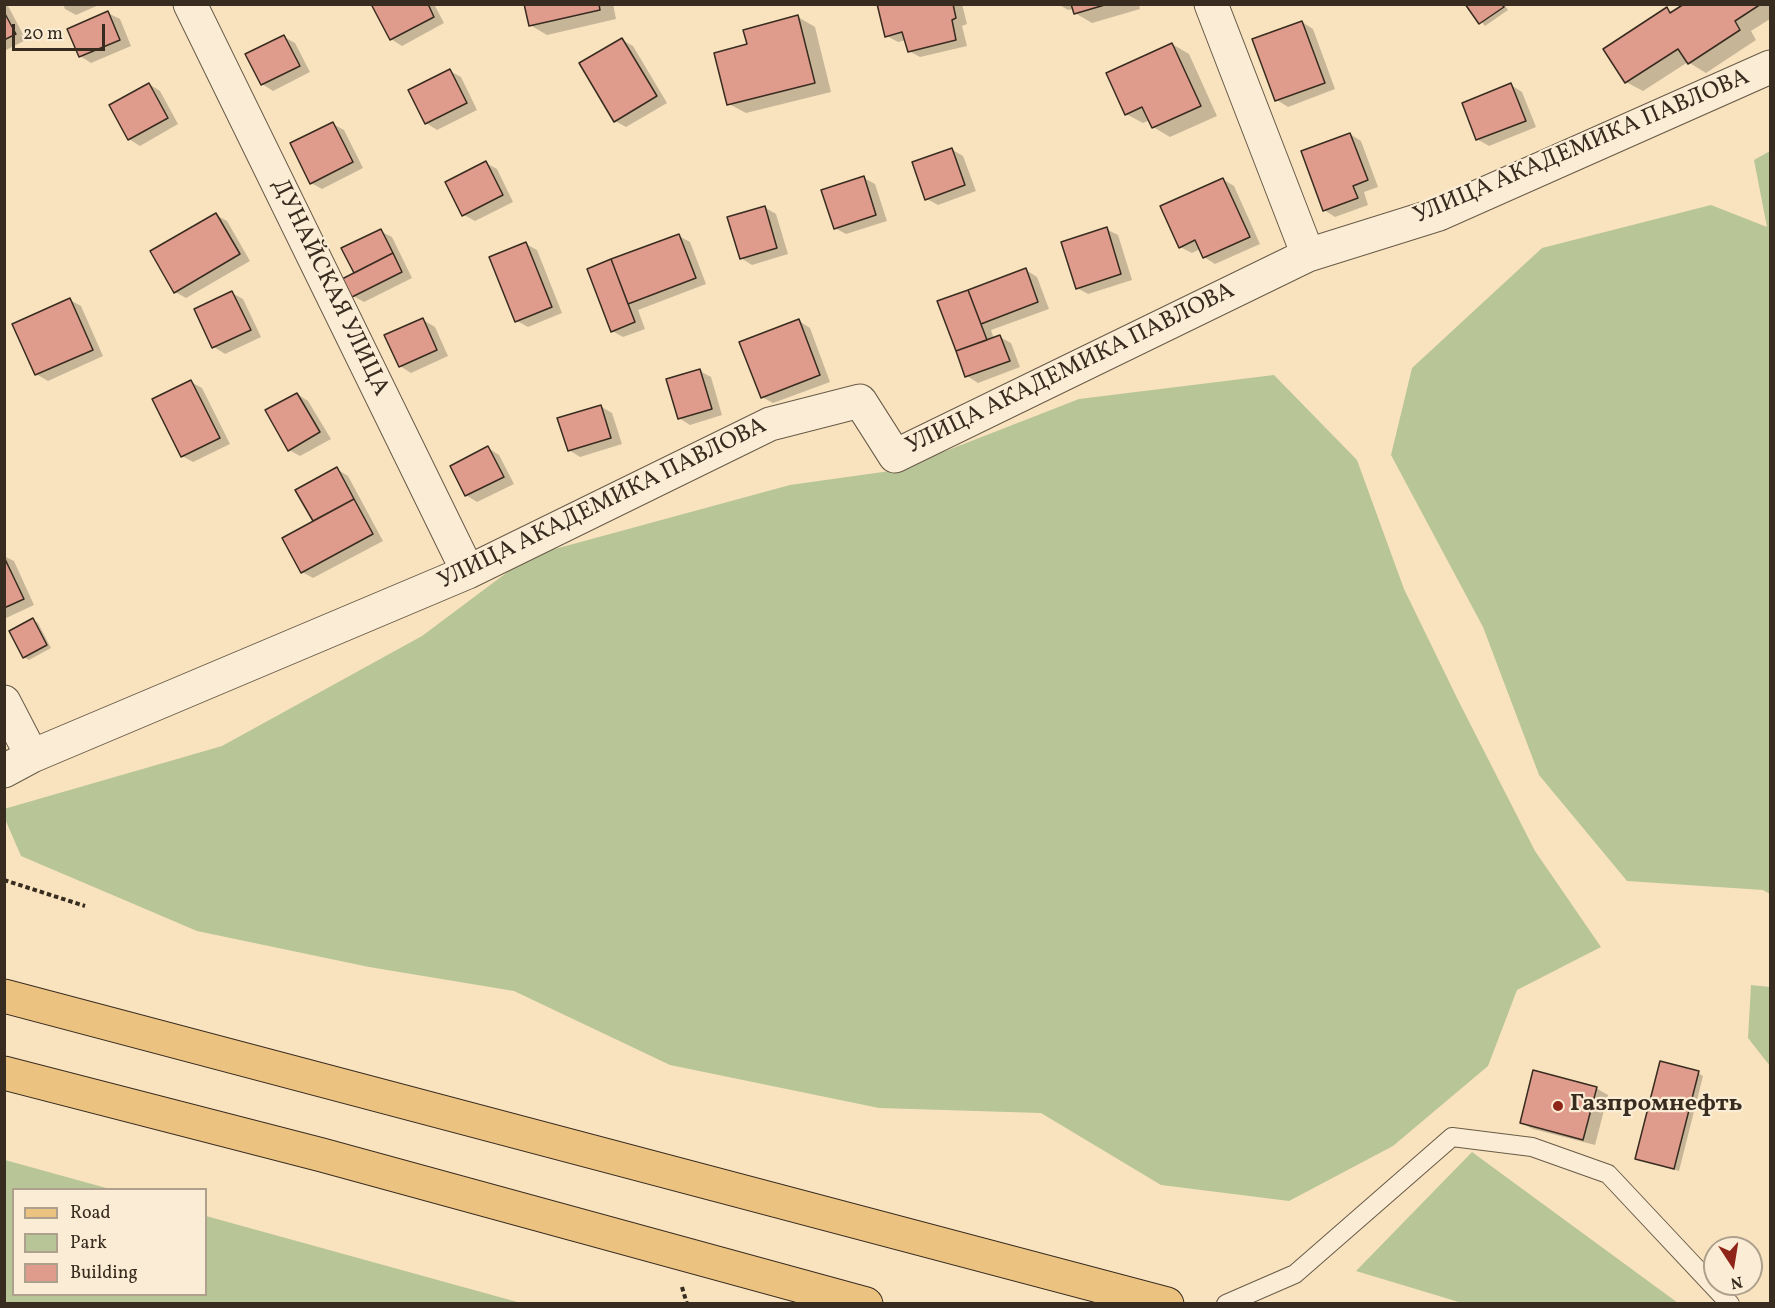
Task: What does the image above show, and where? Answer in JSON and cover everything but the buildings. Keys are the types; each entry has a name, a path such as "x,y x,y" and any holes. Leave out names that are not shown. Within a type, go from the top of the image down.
{"main road":[{"path":"4,996 1167,1304"},
{"path":"4,1073 322,1155 866,1304"}],"street":[{"name":"ДУНАЙСКАЯ УЛИЦА","path":"190,4 468,572"},
{"path":"1211,4 1308,255"},
{"name":"УЛИЦА АКАДЕМИКА ПАВЛОВА","path":"18,764 468,572 770,424 860,401 895,456 1308,255 1440,214 1770,67"},
{"path":"4,702 18,764"}],"lane":[{"path":"1226,1304 1295,1274 1452,1137 1532,1148 1608,1174 1730,1304"}],"path":[{"path":"4,880 85,906"}],"green space":[{"path":"1770,151 1770,894 1763,890 1627,881 1539,775 1483,627 1391,455 1412,368 1542,248 1711,205 1767,227 1754,160"},
{"path":"1274,375 1357,460 1404,589 1458,700 1535,851 1601,947 1517,990 1488,1066 1393,1146 1289,1201 1161,1185 1041,1113 879,1108 670,1065 514,991 369,967 197,931 21,856 5,819 4,809 222,746 422,636 529,556 790,485 897,470 1079,399"},
{"path":"1751,985 1770,987 1770,1066 1748,1038"},
{"path":"1472,1152 1678,1303 1462,1303 1356,1271"},
{"path":"5,1160 106,1188 12,1188 12,1296 207,1296 207,1216 521,1303 5,1303"}],"place":[{"name":"Газпромнефть","path":"1558,1106"}]}
